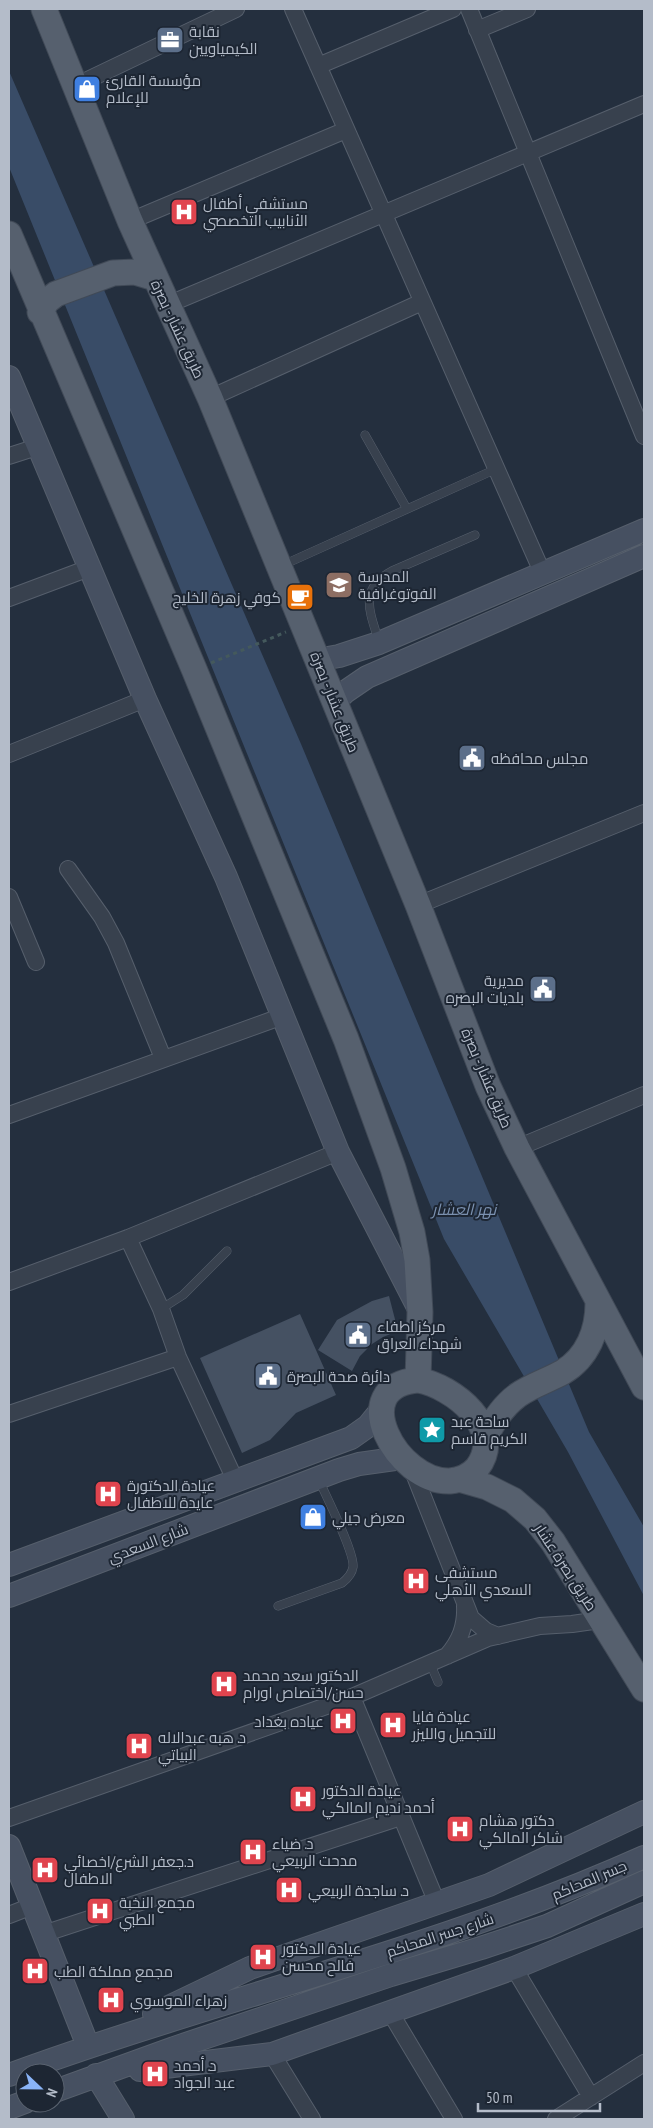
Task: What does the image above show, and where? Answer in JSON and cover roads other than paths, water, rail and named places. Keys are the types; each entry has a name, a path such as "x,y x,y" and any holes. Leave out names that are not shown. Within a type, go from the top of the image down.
{"main road":[{"name":"طريق عشار - بصرة","path":"44,9 130,221 210,398 418,906 488,1086 517,1148 598,1303 642,1379"},
{"path":"9,234 40,312 190,660 346,1040 393,1168 412,1232 418,1260 420,1312 418,1380"},
{"path":"40,312 56,294 113,273 134,272 155,278"},
{"path":"9,377 145,699 226,877 338,1152 420,1312"},
{"path":"317,660 339,656 379,643 644,530"},
{"path":"335,702 350,688 367,677 644,556"},
{"path":"486,1438 479,1421 460,1400 438,1386 418,1380 401,1384 394,1388 388,1394 381,1410 383,1428 406,1462 442,1480 459,1479 467,1476 480,1464 484,1455 486,1438 496,1418 520,1394 565,1371 587,1348 596,1326 598,1303"},
{"name":"شارع السعدي","path":"9,1564 236,1482 351,1438 368,1426 381,1410"},
{"name":"شارع السعدي","path":"9,1596 359,1464 406,1462"},
{"name":"طريق بصرة عشار","path":"459,1479 487,1487 513,1500 535,1519 552,1542 644,1689"},
{"path":"9,2075 88,2046 250,1968 489,1885 644,1812"},
{"path":"9,1846 88,2046"},
{"name":"جسر المحاكم","path":"534,1903 644,1857"},
{"name":"جسر المحاكم","path":"96,2075 381,1978 547,1926 644,1882"},
{"name":"شارع جسر المحاكم","path":"88,2046 432,1938 534,1903"},
{"path":"65,2087 96,2075 272,2054 514,1968 644,1914"},
{"path":"96,2075 124,2119"}],"street":[{"path":"74,86 236,9"},
{"path":"292,9 543,574"},
{"path":"318,66 453,9"},
{"path":"469,9 644,436"},
{"path":"477,30 527,9"},
{"path":"167,305 644,104"},
{"path":"130,221 346,130"},
{"path":"210,398 422,302"},
{"path":"9,456 38,447"},
{"path":"9,598 89,568"},
{"path":"9,754 145,699"},
{"path":"418,906 643,817"},
{"path":"68,869 102,917 116,943 163,1058"},
{"path":"9,897 36,962"},
{"path":"9,1115 283,1016"},
{"path":"517,1148 644,1094"},
{"path":"9,1282 128,1238 338,1152"},
{"path":"128,1238 161,1309 178,1357 236,1482"},
{"path":"9,1414 178,1357"},
{"path":"406,1462 471,1618 479,1626 498,1636"},
{"path":"447,1656 460,1638 464,1627 465,1604"},
{"path":"9,1818 352,1697 488,1638 540,1626 600,1620"},
{"path":"352,1697 437,1903"},
{"path":"43,1934 401,1816"},
{"path":"9,1915 32,1906"},
{"path":"514,1968 591,2097"},
{"path":"390,2012 454,2119"},
{"path":"272,2054 312,2119"},
{"path":"556,2119 644,2062"}],"lane":[{"path":"365,434 406,509"},
{"path":"279,567 496,469"},
{"path":"379,643 368,606 369,595 374,585 382,576 475,535"},
{"path":"161,1309 183,1295 227,1251"},
{"path":"278,1606 342,1583 350,1576 354,1567 349,1549 318,1478"},
{"path":"430,1663 438,1682"}],"water":[{"name":"نهر العشار","path":"9,71 301,744 589,1432 644,1527 644,1596 568,1452 444,1239 9,167"}],"place":[{"name":"نقابة الكيمياويين","path":"170,40"},
{"name":"مؤسسة القارئ للإعلام","path":"87,89"},
{"name":"مستشفى أطفال الأنابيب التخصصي","path":"184,212"},
{"name":"المدرسة الفوتوغرافية","path":"339,585"},
{"name":"كوفي زهرة الخليج","path":"300,597"},
{"name":"مجلس محافظه","path":"472,758"},
{"name":"مديرية بلديات البصره","path":"543,989"},
{"name":"مركز اطفاء شهداء العراق","path":"358,1335"},
{"name":"دائرة صحة البصرة","path":"268,1376"},
{"name":"ساحة عبد الكريم قاسم","path":"432,1430"},
{"name":"عيادة الدكتورة عايدة للاطفال","path":"108,1494"},
{"name":"معرض جيلي","path":"313,1517"},
{"name":"مستشفى السعدي الأهلي","path":"416,1581"},
{"name":"الدكتور سعد محمد حسن/اختصاص اورام","path":"224,1684"},
{"name":"عياده بغداد","path":"343,1721"},
{"name":"عيادة فايا للتجميل والليزر","path":"393,1725"},
{"name":"د. هبه عبدالاله البياتي","path":"139,1746"},
{"name":"عيادة الدكتور أحمد نديم المالكي","path":"303,1799"},
{"name":"دكتور هشام شاكر المالكي","path":"460,1829"},
{"name":"د. ضياء مدحت الربيعي","path":"253,1852"},
{"name":"د.جعفر الشرع/اخصائي الاطفال","path":"45,1870"},
{"name":"د. ساجدة الربيعي","path":"289,1890"},
{"name":"مجمع النخبة الطبي","path":"100,1911"},
{"name":"عيادة الدكتور فالح محسن","path":"263,1957"},
{"name":"مجمع مملكة الطب","path":"35,1971"},
{"name":"زهراء الموسوي","path":"111,2000"},
{"name":"د. أحمد عبد الجواد","path":"155,2074"}]}
